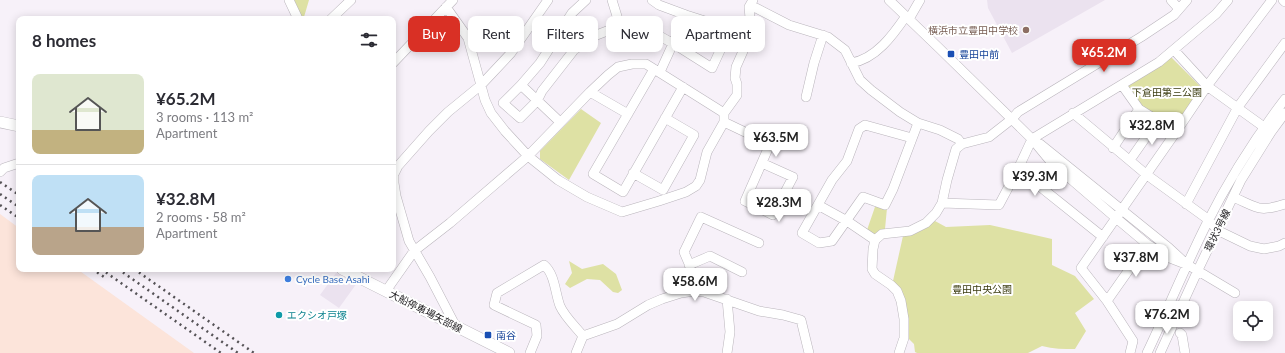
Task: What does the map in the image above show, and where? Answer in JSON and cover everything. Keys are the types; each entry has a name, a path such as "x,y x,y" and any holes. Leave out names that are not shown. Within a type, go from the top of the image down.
{"main road":[{"path":"0,122 16,125"},
{"name":"大船停車場矢部線","path":"348,272 509,353"}],"street":[{"path":"289,0 297,16"},
{"path":"335,16 352,0"},
{"path":"396,60 453,0"},
{"path":"396,170 429,131 448,112 481,85 511,53 548,0"},
{"path":"586,0 572,13 540,63 503,103 520,118 537,101 542,91 574,50 594,36 606,31"},
{"path":"612,0 617,16"},
{"path":"652,0 659,5 689,16"},
{"path":"889,0 1032,139 1051,162 1116,218 1147,244 1170,258 1198,270 1235,293"},
{"path":"851,63 860,61 871,54 892,35 908,17 920,0"},
{"path":"1171,0 1179,9"},
{"path":"899,353 904,338 904,319 897,291 875,274 872,269 875,240 882,234 910,231 922,226 932,218 942,203 956,149 962,144 989,137 1012,120 1018,112 1141,37 1174,15 1187,0"},
{"path":"942,203 999,205 1032,139 1159,62 1216,14 1228,0"},
{"path":"1130,353 1133,341 1107,301 1081,268 1147,175 1207,86 1272,0"},
{"path":"446,7 468,38 485,100 491,113 505,131 528,156 558,180 587,197 622,212 686,192 696,186 700,180 707,152 724,117 737,95 737,84 735,78 736,67 748,40 751,29 751,3"},
{"path":"751,3 756,8 789,25 828,37 845,50 860,80 871,90 900,112 918,123 958,138 962,144"},
{"path":"806,97 822,35"},
{"path":"1186,204 1238,107 1285,43"},
{"path":"671,49 628,114 593,174 623,192 683,87"},
{"path":"1174,50 1207,86 1264,126"},
{"path":"687,52 712,68 720,52"},
{"path":"386,291 414,251 450,223 528,156 590,92 618,67 632,64 646,64 683,87 724,117 770,144 745,201 773,214 793,177 762,163"},
{"path":"521,85 560,122"},
{"path":"1122,85 1139,109 1176,132"},
{"path":"590,92 628,114"},
{"name":"環状3号線","path":"1147,353 1224,191 1264,126 1285,99"},
{"path":"1113,148 1139,109"},
{"path":"1073,113 1147,175 1209,220 1216,230 1250,246 1264,249 1285,244"},
{"name":"環状3号線","path":"1160,353 1216,230 1233,197 1257,155 1285,113"},
{"path":"633,173 663,190 694,135 665,118"},
{"path":"1130,160 1158,120"},
{"path":"912,138 865,125 859,129 847,161 832,180 802,234 819,243 832,241 863,197 885,205 893,189 918,123"},
{"path":"1032,139 1046,148 1188,265"},
{"path":"0,172 4,168 16,164"},
{"path":"1018,169 1102,237"},
{"path":"396,196 409,241 455,325"},
{"path":"1233,197 1257,208 1272,208 1285,204"},
{"path":"818,205 847,221 875,240"},
{"path":"695,292 696,280 684,252 701,217 759,243"},
{"path":"1107,301 1147,244"},
{"path":"689,265 710,256 742,272"},
{"path":"530,353 537,336 536,325 494,305 497,293 544,265 548,268 564,313 583,336"},
{"path":"576,353 583,336 617,324 648,305 681,293 704,292 759,311 801,320 810,353"},
{"path":"727,299 730,332 727,353"},
{"path":"1180,333 1182,334 1186,353"}],"shaded area":[{"name":"横浜市立豊田中学校","path":"987,0 1105,0 1012,53 988,8"},
{"path":"0,214 16,226 16,272 81,272 194,353 0,353"},
{"path":"336,273 357,283 339,308 320,295"}],"green space":[{"path":"294,0 309,0 304,16 301,16"},
{"name":"下倉田第三公園","path":"1171,57 1201,87 1174,128 1141,107 1128,87 1129,84"},
{"path":"581,109 601,123 569,180 540,159 540,151"},
{"path":"876,204 887,208 885,229 875,235 867,230"},
{"name":"豊田中央公園","path":"935,221 946,227 990,225 1052,239 1052,265 1075,276 1094,299 1075,313 1086,331 1075,349 1042,346 1028,353 915,352 914,344 908,338 901,289 893,281 903,236"},
{"path":"569,261 582,269 603,264 616,274 622,290 618,293 613,292 600,280 587,279 570,288 565,284 572,273"}],"railway":[{"path":"0,182 16,193"},
{"path":"0,194 16,205"},
{"path":"0,205 16,216"},
{"path":"96,272 104,277"},
{"path":"105,272 221,353"},
{"path":"122,272 238,353"},
{"path":"138,272 254,353"}],"place":[{"name":"横浜市立豊田中学校","path":"1026,30"},
{"name":"豊田中前","path":"951,54"},
{"name":"Cycle Base Asahi","path":"288,279"},
{"name":"エクシオ戸塚","path":"279,315"},
{"name":"南谷","path":"488,335"}]}
